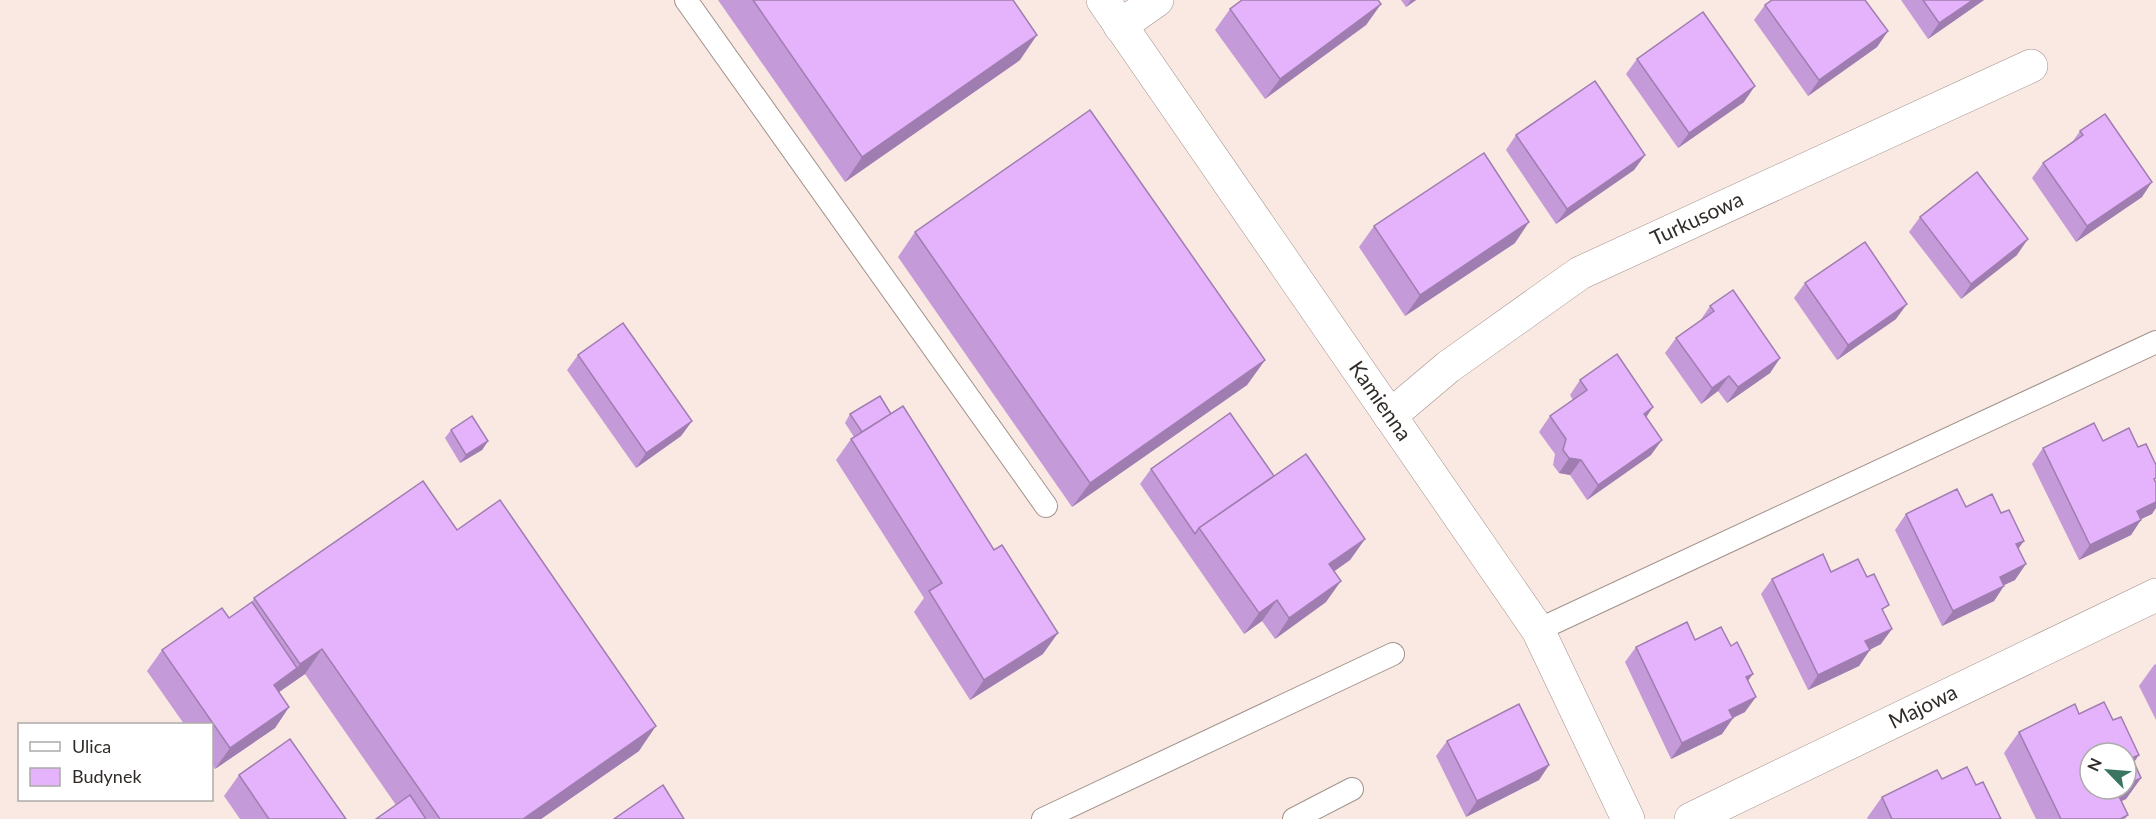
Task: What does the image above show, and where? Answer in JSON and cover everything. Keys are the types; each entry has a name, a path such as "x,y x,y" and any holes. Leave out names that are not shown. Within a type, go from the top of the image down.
{"street":[{"path":"1112,13 1157,0"},
{"name":"Kamienna","path":"1112,13 1538,630 1628,819"},
{"name":"Turkusowa","path":"1390,416 1448,367 1580,273 2031,66"},
{"name":"Majowa","path":"1690,819 2156,595"}],"lane":[{"path":"686,0 1046,506"},
{"path":"1538,630 2156,342"},
{"path":"1043,819 1393,654"},
{"path":"1294,819 1352,789"}],"building":[{"path":"753,0 1013,0 1037,35 862,157"},
{"path":"1242,0 1378,0 1381,4 1280,79 1230,9"},
{"path":"1772,0 1865,0 1888,31 1819,80 1765,5"},
{"path":"1923,0 1973,0 1939,23"},
{"path":"1703,12 1755,86 1689,133 1637,59"},
{"path":"1595,81 1645,155 1567,209 1516,135"},
{"path":"1090,110 1265,360 1090,483 915,232"},
{"path":"2105,114 2152,182 2087,226 2043,163 2083,135 2080,131"},
{"path":"1484,153 1529,222 1420,295 1374,226"},
{"path":"1977,172 2028,239 1971,284 1920,217"},
{"path":"1865,242 1907,304 1848,345 1805,283"},
{"path":"1733,290 1780,358 1738,387 1729,376 1712,388 1676,338 1714,311 1710,306"},
{"path":"623,323 692,421 646,453 578,355"},
{"path":"1617,354 1653,407 1644,414 1662,440 1598,485 1581,460 1569,458 1563,450 1566,439 1550,416 1587,390 1580,380"},
{"path":"880,396 891,414 862,432 850,414"},
{"path":"903,406 994,550 1002,545 1058,633 984,680 929,591 942,583 851,439"},
{"path":"1230,413 1274,476 1199,528 1195,534 1151,469"},
{"path":"472,416 488,441 466,455 451,430"},
{"path":"2094,423 2103,441 2129,428 2138,447 2146,444 2156,465 2156,478 2154,479 2156,502 2137,511 2141,520 2090,545 2043,448"},
{"path":"1306,454 1365,539 1329,564 1341,581 1289,618 1277,600 1259,613 1199,528"},
{"path":"423,481 457,530 500,500 656,726 523,819 440,819 322,649 300,664 254,598"},
{"path":"1957,489 1966,507 1992,494 2001,513 2009,510 2024,541 2016,544 2026,564 2000,577 2004,586 1953,611 1906,514"},
{"path":"1823,554 1831,572 1858,559 1867,577 1874,574 1889,605 1882,609 1892,629 1865,641 1870,650 1818,675 1772,579"},
{"path":"252,602 297,668 274,685 289,707 230,748 162,650 222,608 229,618"},
{"path":"1687,622 1695,640 1721,627 1731,646 1737,642 1753,674 1746,677 1756,697 1729,710 1733,718 1682,743 1636,647"},
{"path":"2104,702 2113,720 2121,717 2132,741 2078,741 2078,801 2121,801 2128,815 2120,819 2061,819 2019,732 2075,704 2079,714"},
{"path":"1519,704 1549,765 1477,801 1447,741"},
{"path":"290,739 346,819 269,819 239,775"},
{"path":"1967,767 1976,785 1983,782 2001,819 1892,819 1882,797 1937,770 1942,779"},
{"path":"663,785 684,819 614,819"},
{"path":"410,795 426,819 376,819"}]}
